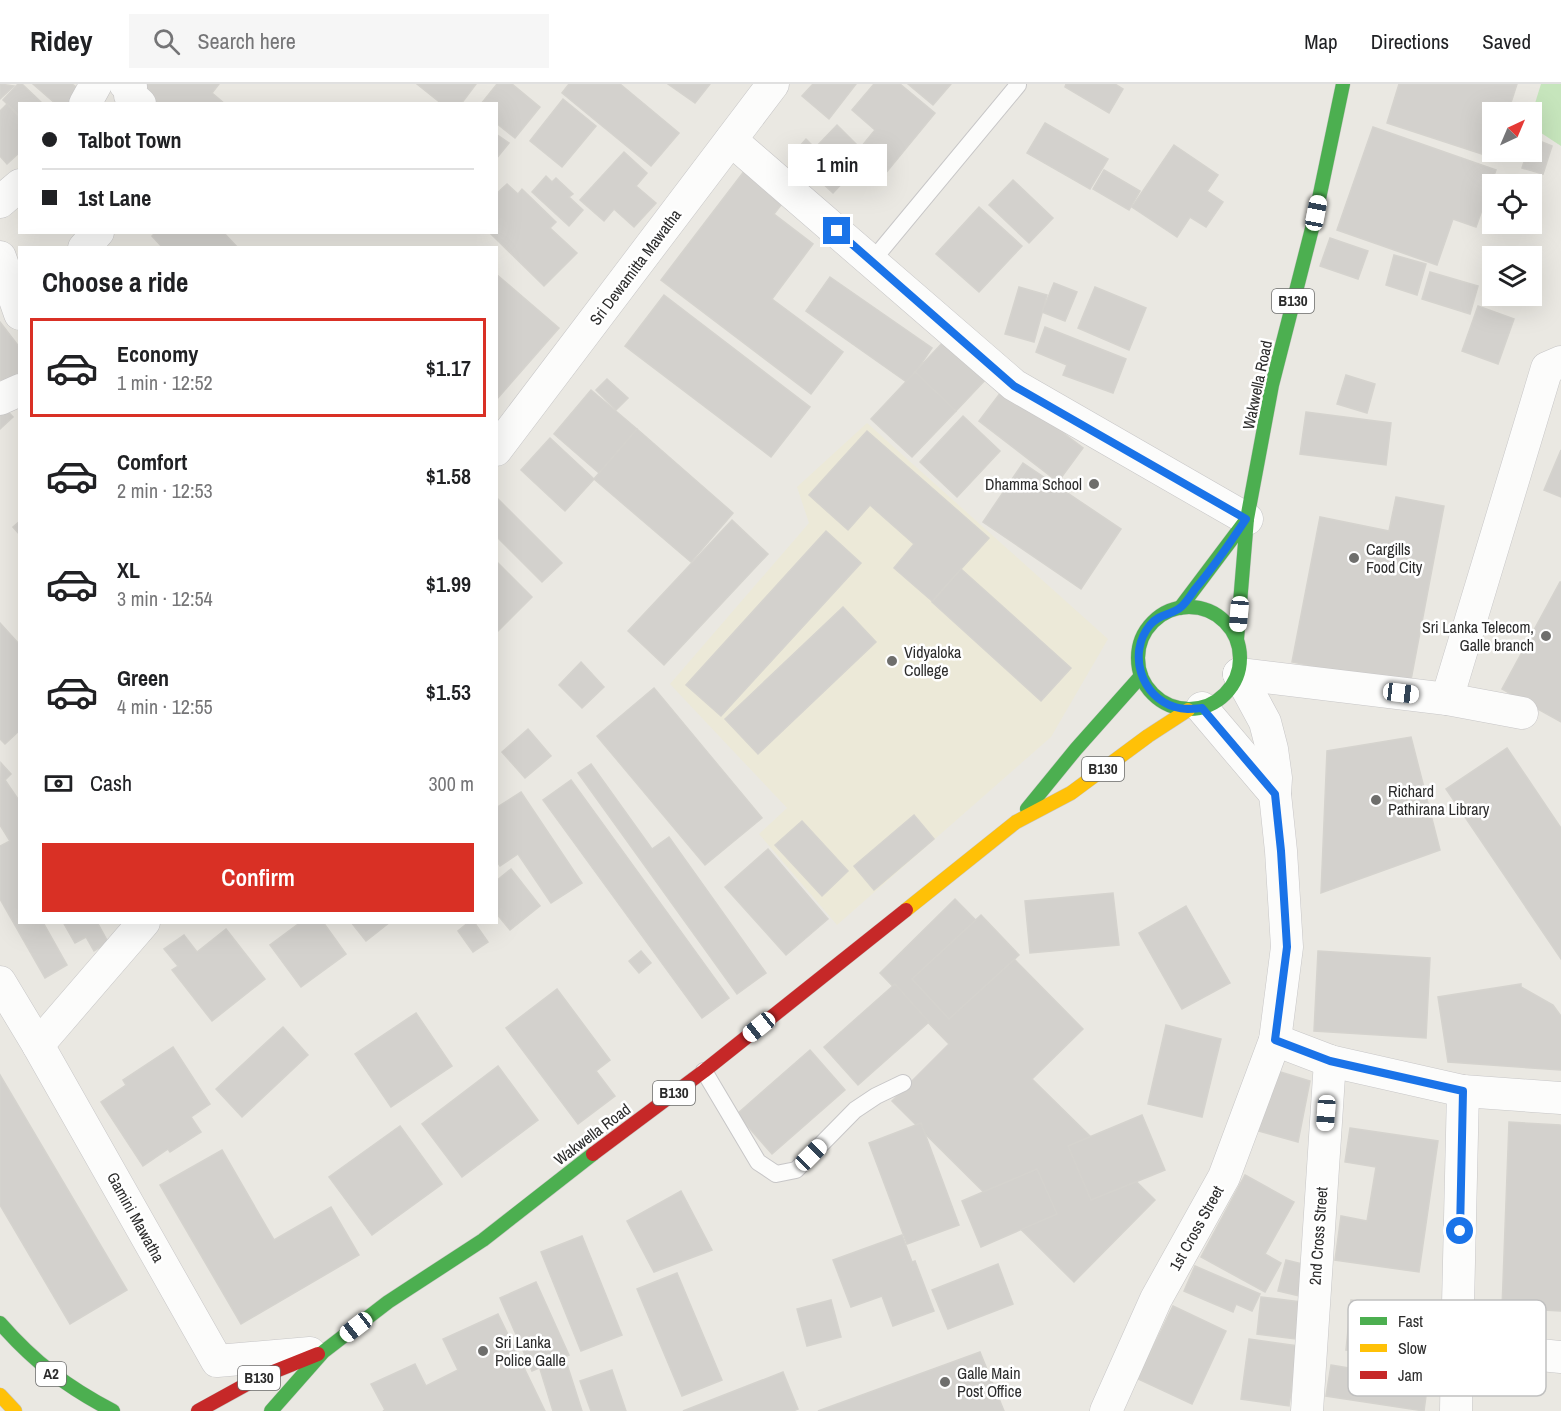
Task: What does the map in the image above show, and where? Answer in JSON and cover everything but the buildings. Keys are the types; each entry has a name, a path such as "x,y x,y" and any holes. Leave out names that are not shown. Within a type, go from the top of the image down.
{"main road":[{"name":"Wakwella Road","path":"1237,639 1246,519 1272,385 1316,213 1342,84"},
{"name":"Wakwella Road","path":"1180,608 1246,519"},
{"path":"1180,608 1198,608 1214,614 1228,625 1237,639 1240,657 1239,674 1224,698 1195,709 1173,707 1160,700 1141,676 1138,659 1141,641 1150,626 1163,614 1180,608"},
{"name":"Wakwella Road","path":"1016,822 1076,749 1141,676"},
{"name":"Wakwella Road","path":"271,1411 323,1352 388,1302 483,1240 567,1173 704,1071 1016,822 1071,793 1148,736 1195,709"},
{"name":"A2","path":"0,1323 27,1354 56,1377 78,1393 113,1411"},
{"name":"Wakwella Road","path":"198,1411 258,1378 323,1352"},
{"path":"0,1395 15,1411"}],"street":[{"path":"86,102 96,84"},
{"path":"125,84 131,87 130,95 138,102"},
{"name":"Sri Dewamitta Mawatha","path":"498,447 773,84"},
{"path":"731,140 1014,386 1246,519"},
{"path":"0,202 18,187"},
{"path":"86,246 96,234"},
{"path":"0,257 18,308"},
{"path":"1447,699 1547,368 1561,362"},
{"path":"0,399 18,391"},
{"path":"1239,674 1447,699 1522,712"},
{"name":"1st Cross Street","path":"1106,1411 1156,1299 1224,1177 1275,1040 1287,947 1275,794 1276,778 1265,722 1239,674"},
{"path":"1195,709 1275,794"},
{"path":"38,1044 142,924"},
{"name":"Gamini Mawatha","path":"0,982 38,1044 217,1361 323,1352"},
{"path":"1275,1040 1330,1061 1463,1091 1561,1098"},
{"name":"2nd Cross Street","path":"1307,1411 1330,1061"},
{"path":"1458,1300 1463,1091"},
{"path":"1546,1355 1561,1356"},
{"path":"1456,1396 1456,1411"}],"lane":[{"path":"872,261 1018,85"},
{"path":"704,1071 758,1162 776,1174 796,1170 855,1110 876,1096 903,1083"}],"shaded area":[{"name":"Vidyaloka College","path":"867,423 1108,639 1051,737 837,925 759,834 787,808 670,684 809,523 797,487"}],"green space":[{"path":"1541,84 1561,84 1561,146 1542,134 1542,102 1535,102"}],"traffic: fast":[{"path":"1237,639 1247,519 1272,385 1316,213 1343,84"},
{"path":"1180,608 1247,519"},
{"path":"1189,607 1208,611 1225,622 1236,639 1240,658 1236,677 1225,694 1208,705 1189,709 1170,705 1153,694 1142,677 1138,658 1142,639 1153,622 1170,611 1189,607"},
{"path":"1027,809 1076,749 1141,676"},
{"path":"271,1411 323,1352 388,1302 483,1240 593,1154"},
{"path":"0,1323 52,1373 113,1411"}],"traffic: slow":[{"path":"906,910 1016,822 1071,793 1148,736 1188,710"},
{"path":"0,1395 15,1411"}],"traffic: jam":[{"path":"593,1154 704,1071 906,910"},
{"path":"198,1411 258,1378 318,1354"}],"place":[{"name":"Dhamma School","path":"1094,484"},
{"name":"Cargills Food City","path":"1354,558"},
{"name":"Sri Lanka Telecom, Galle branch","path":"1546,636"},
{"name":"Vidyaloka College","path":"892,661"},
{"name":"Richard Pathirana Library","path":"1376,800"},
{"name":"Sri Lanka Police Galle","path":"483,1351"},
{"name":"Galle Main Post Office","path":"945,1382"}],"route":[{"path":"837,231 1014,386 1246,519 1180,608 1163,614 1150,626 1141,641 1138,659 1141,676 1160,700 1173,707 1188,710 1202,708 1275,794 1287,947 1275,1040 1330,1061 1463,1091 1460,1231"}]}
